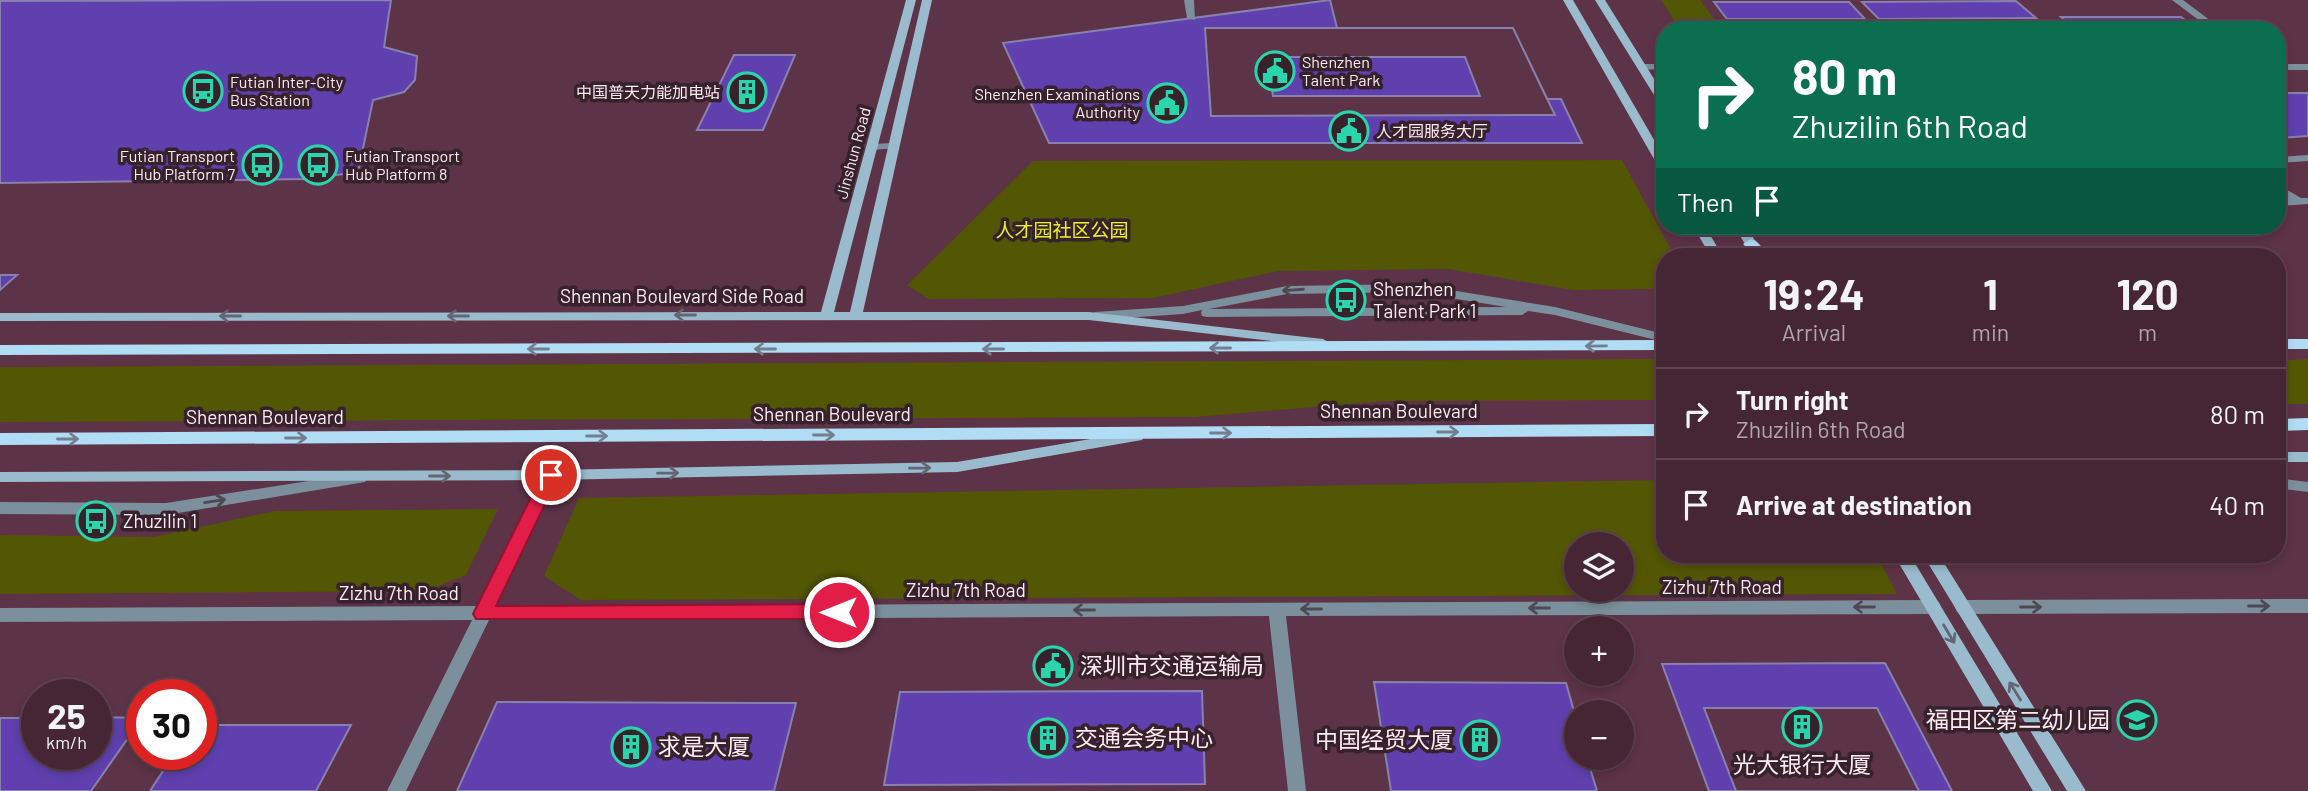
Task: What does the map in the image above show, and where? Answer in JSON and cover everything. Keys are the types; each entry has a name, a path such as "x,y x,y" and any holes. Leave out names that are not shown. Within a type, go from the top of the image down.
{"main road":[{"path":"2286,344 2308,344"},
{"path":"0,350 1656,345"},
{"path":"2286,425 2308,425"},
{"path":"1639,430 1656,434"},
{"name":"Shennan Boulevard","path":"0,439 1656,430"}],"street":[{"name":"Jinshun Road","path":"827,315 911,0"},
{"name":"Jinshun Road","path":"856,314 927,0"},
{"path":"1189,0 1192,18"},
{"path":"1568,0 1656,152"},
{"path":"1600,0 1656,90"},
{"path":"2177,0 2205,21"},
{"path":"898,45 916,47"},
{"path":"1642,67 1656,67"},
{"path":"2286,67 2308,67"},
{"path":"871,147 894,146"},
{"path":"2286,159 2308,158"},
{"path":"2286,192 2304,201"},
{"path":"2286,202 2304,201"},
{"path":"1089,316 1220,304 1287,290 1377,288 1453,293 1555,311 1656,336"},
{"path":"1149,312 1555,311"},
{"name":"Shennan Boulevard Side Road","path":"0,317 856,314 1089,316 1362,348"},
{"path":"0,477 551,475 957,467 1152,433"},
{"path":"2286,457 2308,457"},
{"path":"396,791 551,475"},
{"path":"0,508 166,509 372,476"},
{"path":"2286,484 2308,487"},
{"path":"1907,563 2043,791"},
{"path":"1936,563 2077,791"},
{"path":"1963,607 2308,606"},
{"name":"Zizhu 7th Road","path":"0,615 1933,607"},
{"path":"1278,609 1297,791"}],"green space":[{"path":"1661,0 1700,0 1716,21 1675,21"},
{"name":"人才园社区公园","path":"1622,160 1656,222 1656,235 1663,235 1670,248 1656,248 1656,287 1653,289 1573,290 1448,269 1278,271 1153,298 929,299 907,285 1033,161"},
{"path":"1656,359 1656,400 1385,401 1195,417 0,422 0,367"},
{"path":"2308,359 2308,404 2286,404 2286,360"},
{"path":"1656,480 1656,563 1881,563 1897,594 1634,595 1634,532 1564,532 1564,596 581,600 544,576 579,498"},
{"path":"498,509 466,575 426,591 0,594 0,535 154,537 275,511"}],"building":[{"name":"Futian Inter-City Bus Station","path":"391,0 384,47 417,56 415,80 404,92 373,100 359,168 351,173 306,179 0,183 0,1"},
{"name":"Shenzhen Talent Park","path":"1330,0 1337,28 1513,28 1547,99 1561,99 1582,143 1049,143 1003,43"},
{"path":"2016,1 2036,18 1879,19 1862,2"},
{"path":"1714,2 1849,2 1865,19 1727,19"},
{"path":"2061,17 2181,17 2186,21 2066,21"},
{"path":"1205,28 1513,28 1555,115 1211,116","holes":["1267,57 1465,57 1480,96 1273,96"]},
{"name":"中国普天力能加电站","path":"734,55 795,55 763,130 697,130"},
{"path":"2286,93 2308,93 2308,136 2286,137"},
{"path":"0,275 17,275 0,290"},
{"name":"光大银行大厦","path":"1885,663 1952,791 1709,791 1662,664"},
{"name":"中国经贸大厦","path":"1374,682 1564,683 1571,700 1564,700 1564,770 1591,770 1597,791 1391,791"},
{"name":"交通会务中心","path":"1202,691 1205,784 884,785 900,692"},
{"name":"求是大厦","path":"497,702 796,703 774,791 457,791"},
{"path":"1704,708 1877,708 1919,791 1736,791"},
{"path":"112,717 126,718 126,741 112,761"},
{"path":"0,718 21,718 21,770 106,770 91,791 0,791"},
{"path":"217,725 351,725 316,791 150,791 164,770 217,770"}],"place":[{"name":"Shenzhen Talent Park","path":"1275,71"},
{"name":"Futian Inter-City Bus Station","path":"203,91"},
{"name":"中国普天力能加电站","path":"747,92"},
{"name":"Shenzhen Examinations Authority","path":"1167,103"},
{"name":"人才园服务大厅","path":"1349,131"},
{"name":"Futian Transport Hub Platform 7","path":"262,165"},
{"name":"Futian Transport Hub Platform 8","path":"318,165"},
{"name":"Shenzhen Talent Park 1","path":"1346,300"},
{"name":"Zhuzilin 1","path":"96,521"},
{"name":"深圳市交通运输局","path":"1053,666"},
{"name":"福田区第二幼儿园","path":"2137,720"},
{"name":"光大银行大厦","path":"1802,727"},
{"name":"交通会务中心","path":"1048,738"},
{"name":"中国经贸大厦","path":"1480,740"},
{"name":"求是大厦","path":"631,747"}],"route":[{"path":"551,475 482,614 839,612"}]}
